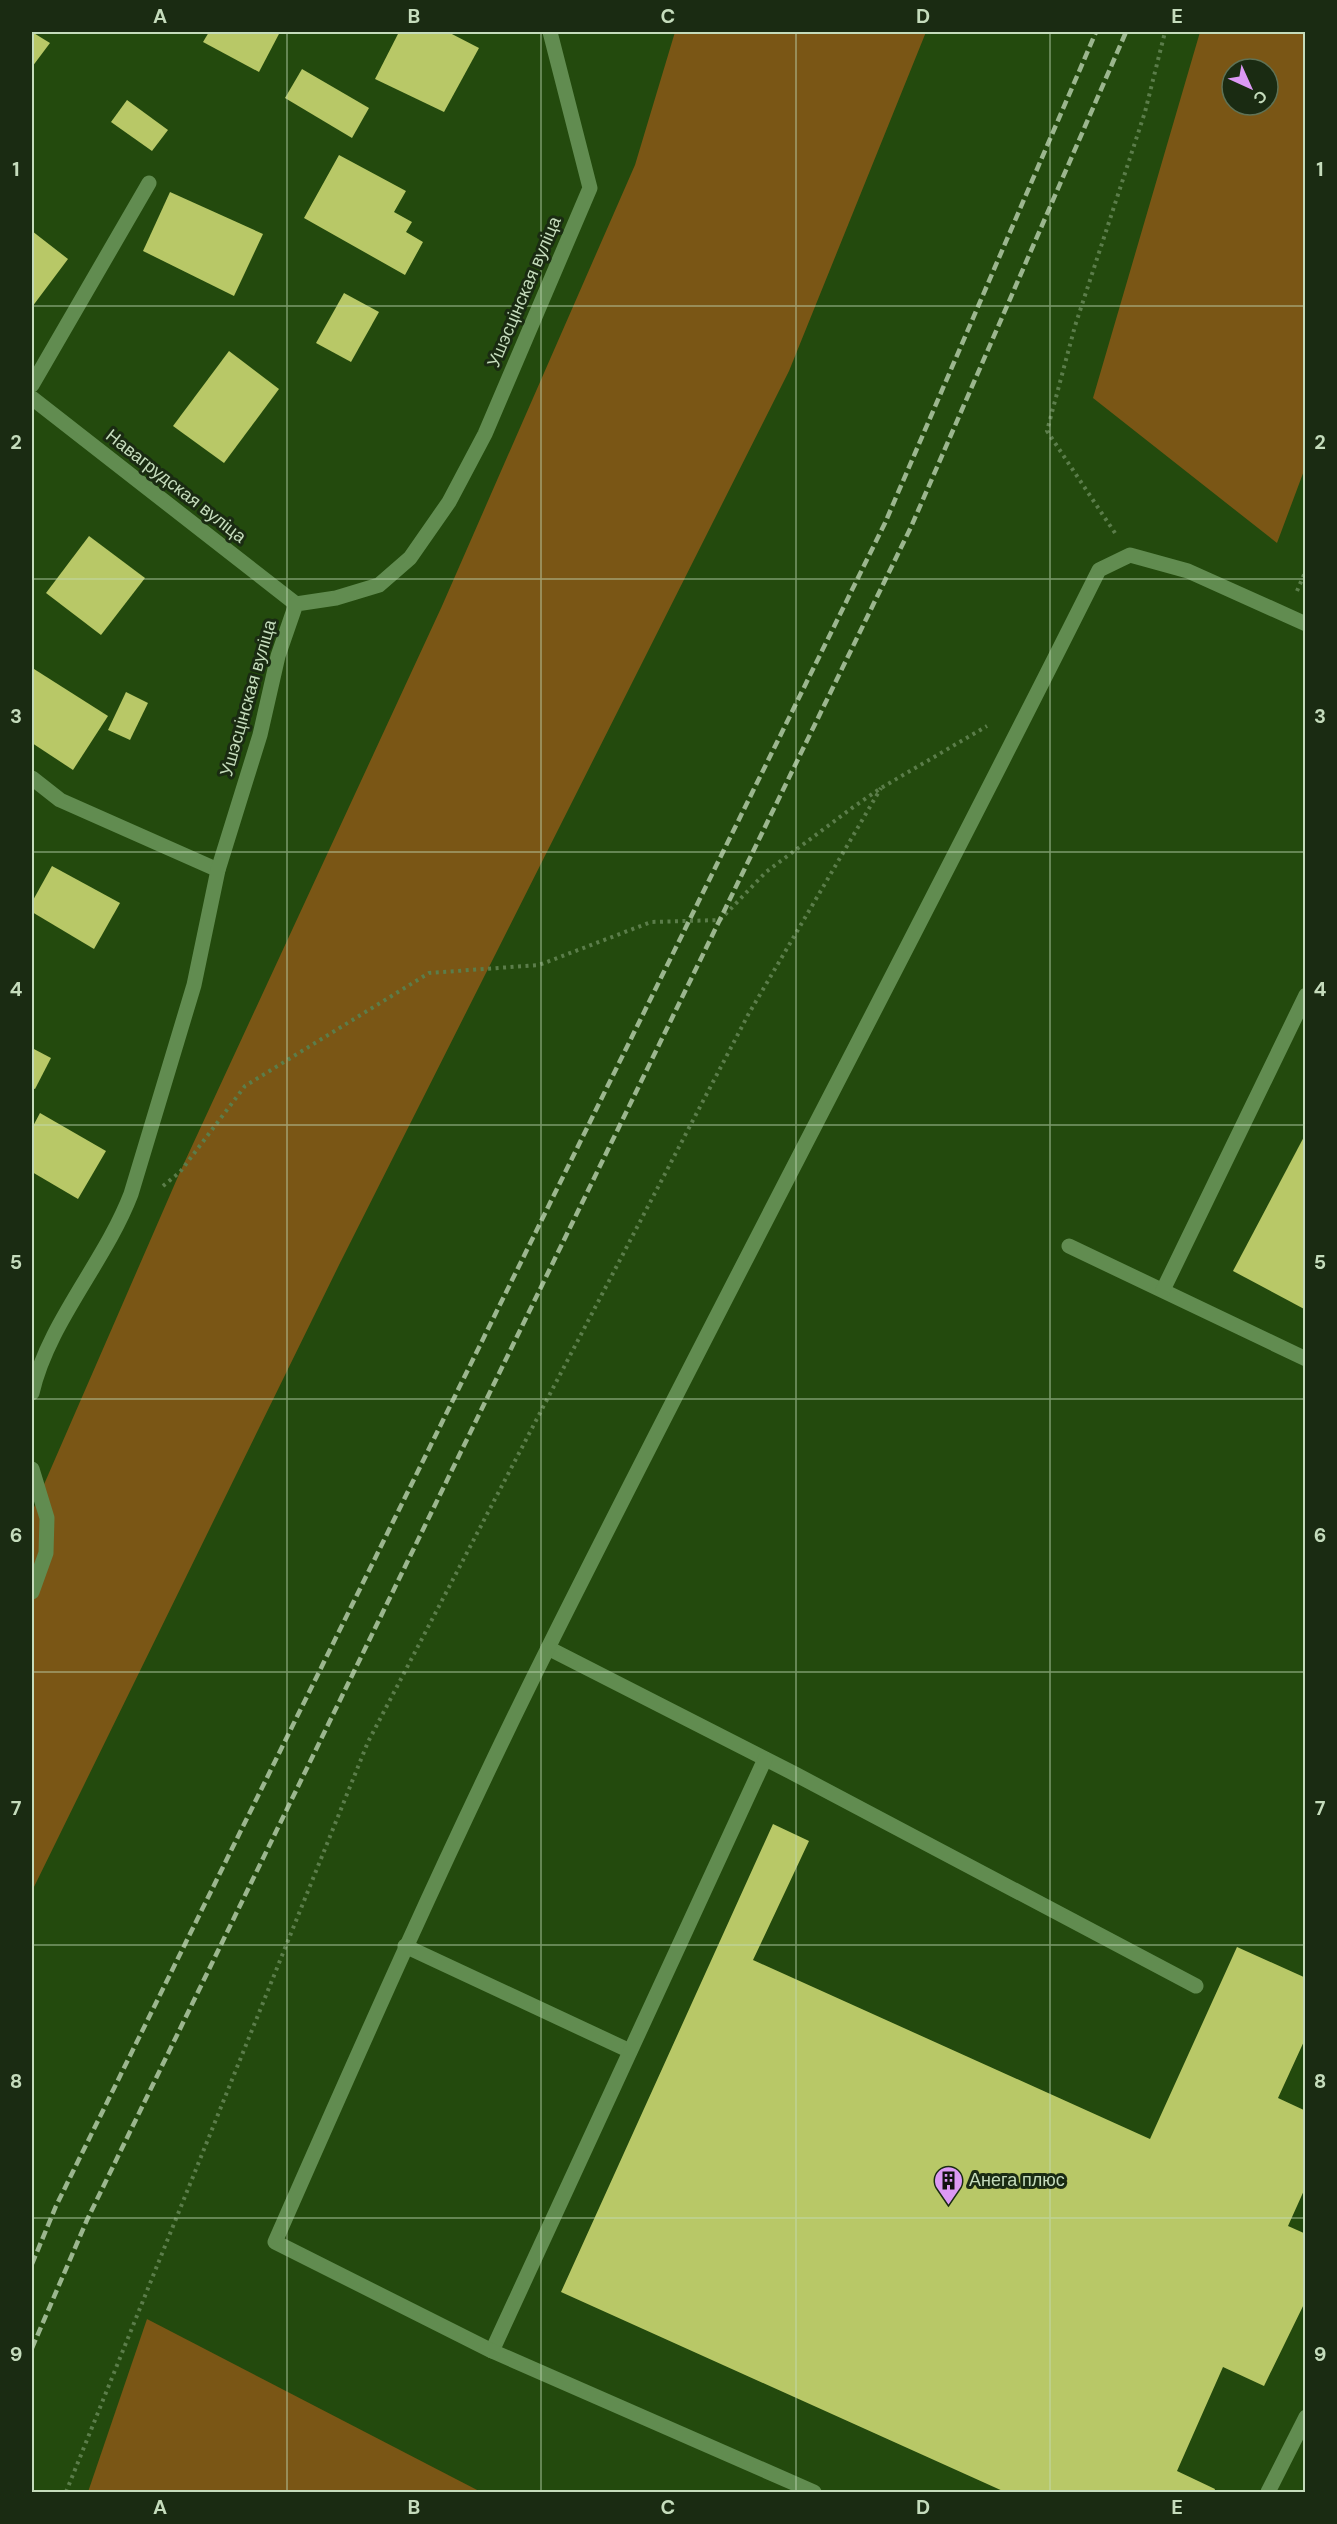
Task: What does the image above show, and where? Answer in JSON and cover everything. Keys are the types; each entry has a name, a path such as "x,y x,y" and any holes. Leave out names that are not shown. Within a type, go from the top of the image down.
{"street":[{"name":"Ушэсцінская вуліца","path":"32,1393 49,1345 120,1222 131,1194 194,985 218,870 260,735 278,656 296,604 336,598 379,585 410,558 449,501 485,434 590,188 549,32"},
{"path":"32,385 149,183"},
{"name":"Навагрудская вуліца","path":"32,398 296,604"},
{"path":"814,2493 492,2351 275,2242 405,1946 548,1648 1100,570 1130,555 1188,570 1305,624"},
{"path":"32,778 60,800 218,870"},
{"path":"1162,1290 1305,995"},
{"path":"1068,1246 1305,1359"},
{"path":"32,1472 46,1518 46,1553 32,1592"},
{"path":"548,1648 765,1759 1196,1986"},
{"path":"492,2351 765,1759"},
{"path":"405,1946 630,2051"},
{"path":"1268,2493 1305,2417"}],"path":[{"path":"1130,555 1047,431 1075,326 1145,112 1166,32"},
{"path":"180,1172 245,1086 429,973 538,965 651,922 720,920 766,872 880,789 994,723"},
{"path":"66,2493 368,1742 748,1015 880,789"}],"shaded area":[{"path":"675,32 926,32 789,371 339,1265 32,1891 32,1512 180,1172 442,606 635,165"},
{"path":"1200,32 1305,32 1305,468 1277,543 1093,398"},
{"path":"147,2319 481,2492 88,2492"}],"building":[{"path":"32,32 50,43 32,67"},
{"path":"209,32 280,32 259,72 203,42"},
{"path":"399,32 448,32 479,48 444,112 375,79"},
{"path":"302,69 369,108 352,138 285,98"},
{"path":"127,100 168,130 152,151 111,122"},
{"path":"339,155 406,191 394,212 412,222 406,232 423,242 405,275 304,218"},
{"path":"170,192 263,234 234,296 143,251"},
{"path":"32,231 68,259 32,307"},
{"path":"344,293 379,312 351,362 316,343"},
{"path":"229,351 279,389 224,463 173,426"},
{"path":"89,536 145,578 101,635 46,593"},
{"path":"34,669 108,716 73,770 32,743 32,673"},
{"path":"126,692 148,703 130,740 108,730"},
{"path":"52,866 120,903 94,949 32,912 32,902"},
{"path":"32,1048 51,1058 35,1089 32,1088"},
{"path":"40,1113 106,1151 78,1199 32,1172 32,1128"},
{"path":"1306,1133 1306,1310 1233,1271"},
{"name":"Анега плюс","path":"773,1824 809,1841 753,1960 1150,2139 1237,1947 1306,1978 1306,2037 1278,2098 1306,2111 1306,2186 1288,2226 1306,2234 1306,2300 1264,2386 1223,2367 1177,2471 1215,2489 1214,2492 1005,2492 561,2292"}],"railway":[{"path":"32,2264 56,2206 885,523 1096,32"},
{"path":"32,2348 87,2220 911,527 1126,32"}],"place":[{"name":"Анега плюс","path":"948,2206"}]}
